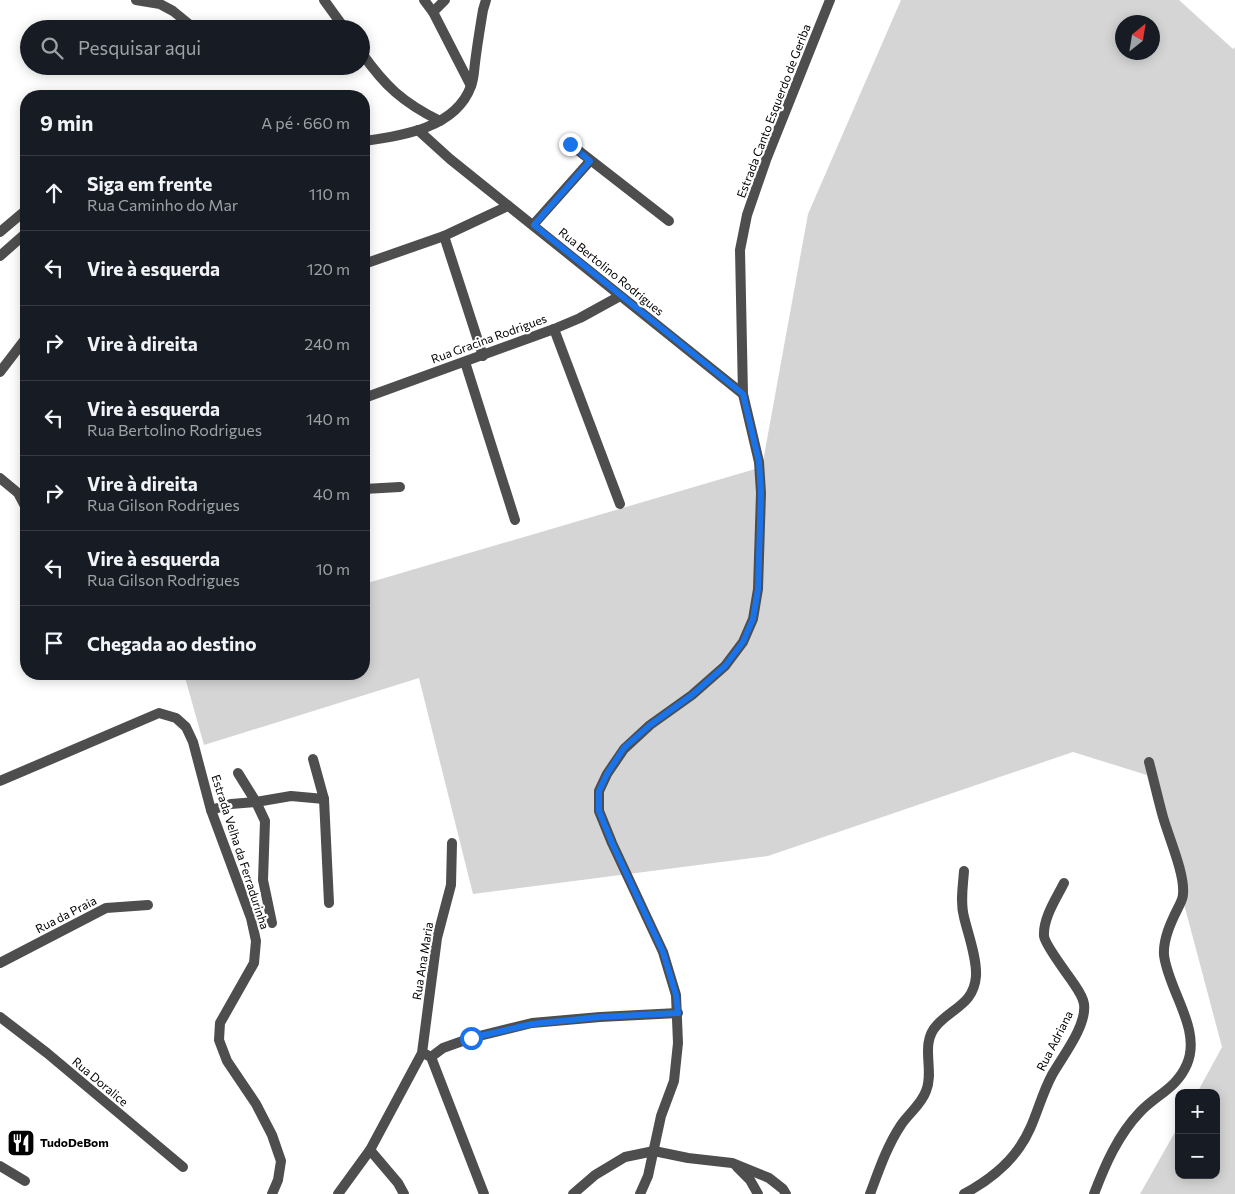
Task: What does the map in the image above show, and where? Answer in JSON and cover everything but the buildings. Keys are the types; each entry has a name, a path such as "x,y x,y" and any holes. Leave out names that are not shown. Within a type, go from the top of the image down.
{"street":[{"path":"136,0 160,4 184,20"},
{"path":"324,0 338,20"},
{"path":"424,0 433,12 471,86"},
{"path":"433,12 445,0"},
{"path":"370,140 418,130 440,121 458,106 471,86 486,0"},
{"name":"Estrada Canto Esquerdo de Geriba","path":"640,1194 648,1176 661,1116 674,1081 678,1043 678,1013 676,995 663,952 599,811 599,791 607,774 624,748 650,725 692,695 725,666 743,642 753,619 758,589 761,493 759,462 743,394 740,250 747,216 766,160 830,0"},
{"path":"370,65 395,94 417,110 440,121"},
{"name":"Rua Bertolino Rodrigues","path":"418,130 450,159 743,394"},
{"path":"570,144 669,221"},
{"path":"534,225 590,161"},
{"path":"370,262 444,236 508,206"},
{"path":"0,232 20,215"},
{"path":"444,236 483,356"},
{"path":"0,256 20,238"},
{"name":"Rua Gracina Rodrigues","path":"370,396 554,329 580,318 620,296"},
{"path":"554,329 620,504"},
{"path":"0,372 20,346"},
{"path":"465,362 515,520"},
{"path":"0,478 20,497"},
{"path":"370,489 400,487"},
{"name":"Estrada Velha da Ferradurinha","path":"0,781 159,713 176,718 186,727 193,742 211,810 248,909 256,941 254,962 220,1022 219,1040 227,1061 256,1104 272,1136 281,1161 278,1180 272,1194"},
{"path":"313,759 324,799 329,903"},
{"path":"1094,1194 1102,1173 1124,1130 1141,1110 1174,1085 1187,1065 1190,1053 1191,1034 1169,976 1164,954 1166,936 1183,896 1183,879 1162,815 1149,762"},
{"path":"238,773 256,802 264,821 263,880 272,923"},
{"path":"211,810 231,804 291,796 324,799"},
{"name":"Rua Ana Maria","path":"427,1055 437,938 451,885 452,843"},
{"path":"870,1194 889,1144 902,1123 916,1108 927,1091 930,1036 937,1025 964,1004 972,991 976,976 962,900 964,871"},
{"name":"Rua Adriana","path":"964,1194 1000,1169 1018,1149 1029,1132 1040,1099 1083,1019 1084,1003 1078,989 1044,938 1045,923 1064,883"},
{"name":"Rua da Praia","path":"0,963 106,908 148,905"},
{"path":"338,1194 370,1150 427,1055 471,1038 532,1024 600,1017 678,1013"},
{"name":"Rua Doralice","path":"0,1017 47,1053 183,1166"},
{"path":"427,1055 484,1194"},
{"path":"370,1150 398,1183 404,1194"},
{"path":"573,1194 595,1175 625,1157 654,1151 688,1158 732,1163 769,1178 783,1189 786,1194"},
{"path":"732,1163 750,1180 758,1194"},
{"path":"0,1166 25,1181"}],"shaded area":[{"path":"901,0 1179,0 1233,49 1235,47 1235,1194 1140,1194 1175,1132 1175,1179 1220,1179 1220,1089 1199,1089 1222,1047 1150,776 1073,752 768,856 473,894 419,678 204,745 186,680 370,680 370,582 762,467 808,214"}],"place":[{"name":"TudoDeBom","path":"21,1143"}],"route":[{"path":"471,1038 532,1024 600,1017 678,1013 676,995 663,952 599,811 599,791 607,774 624,748 650,725 692,695 725,666 743,642 753,619 758,589 761,493 759,462 743,394 534,225 590,161 570,144"}]}
